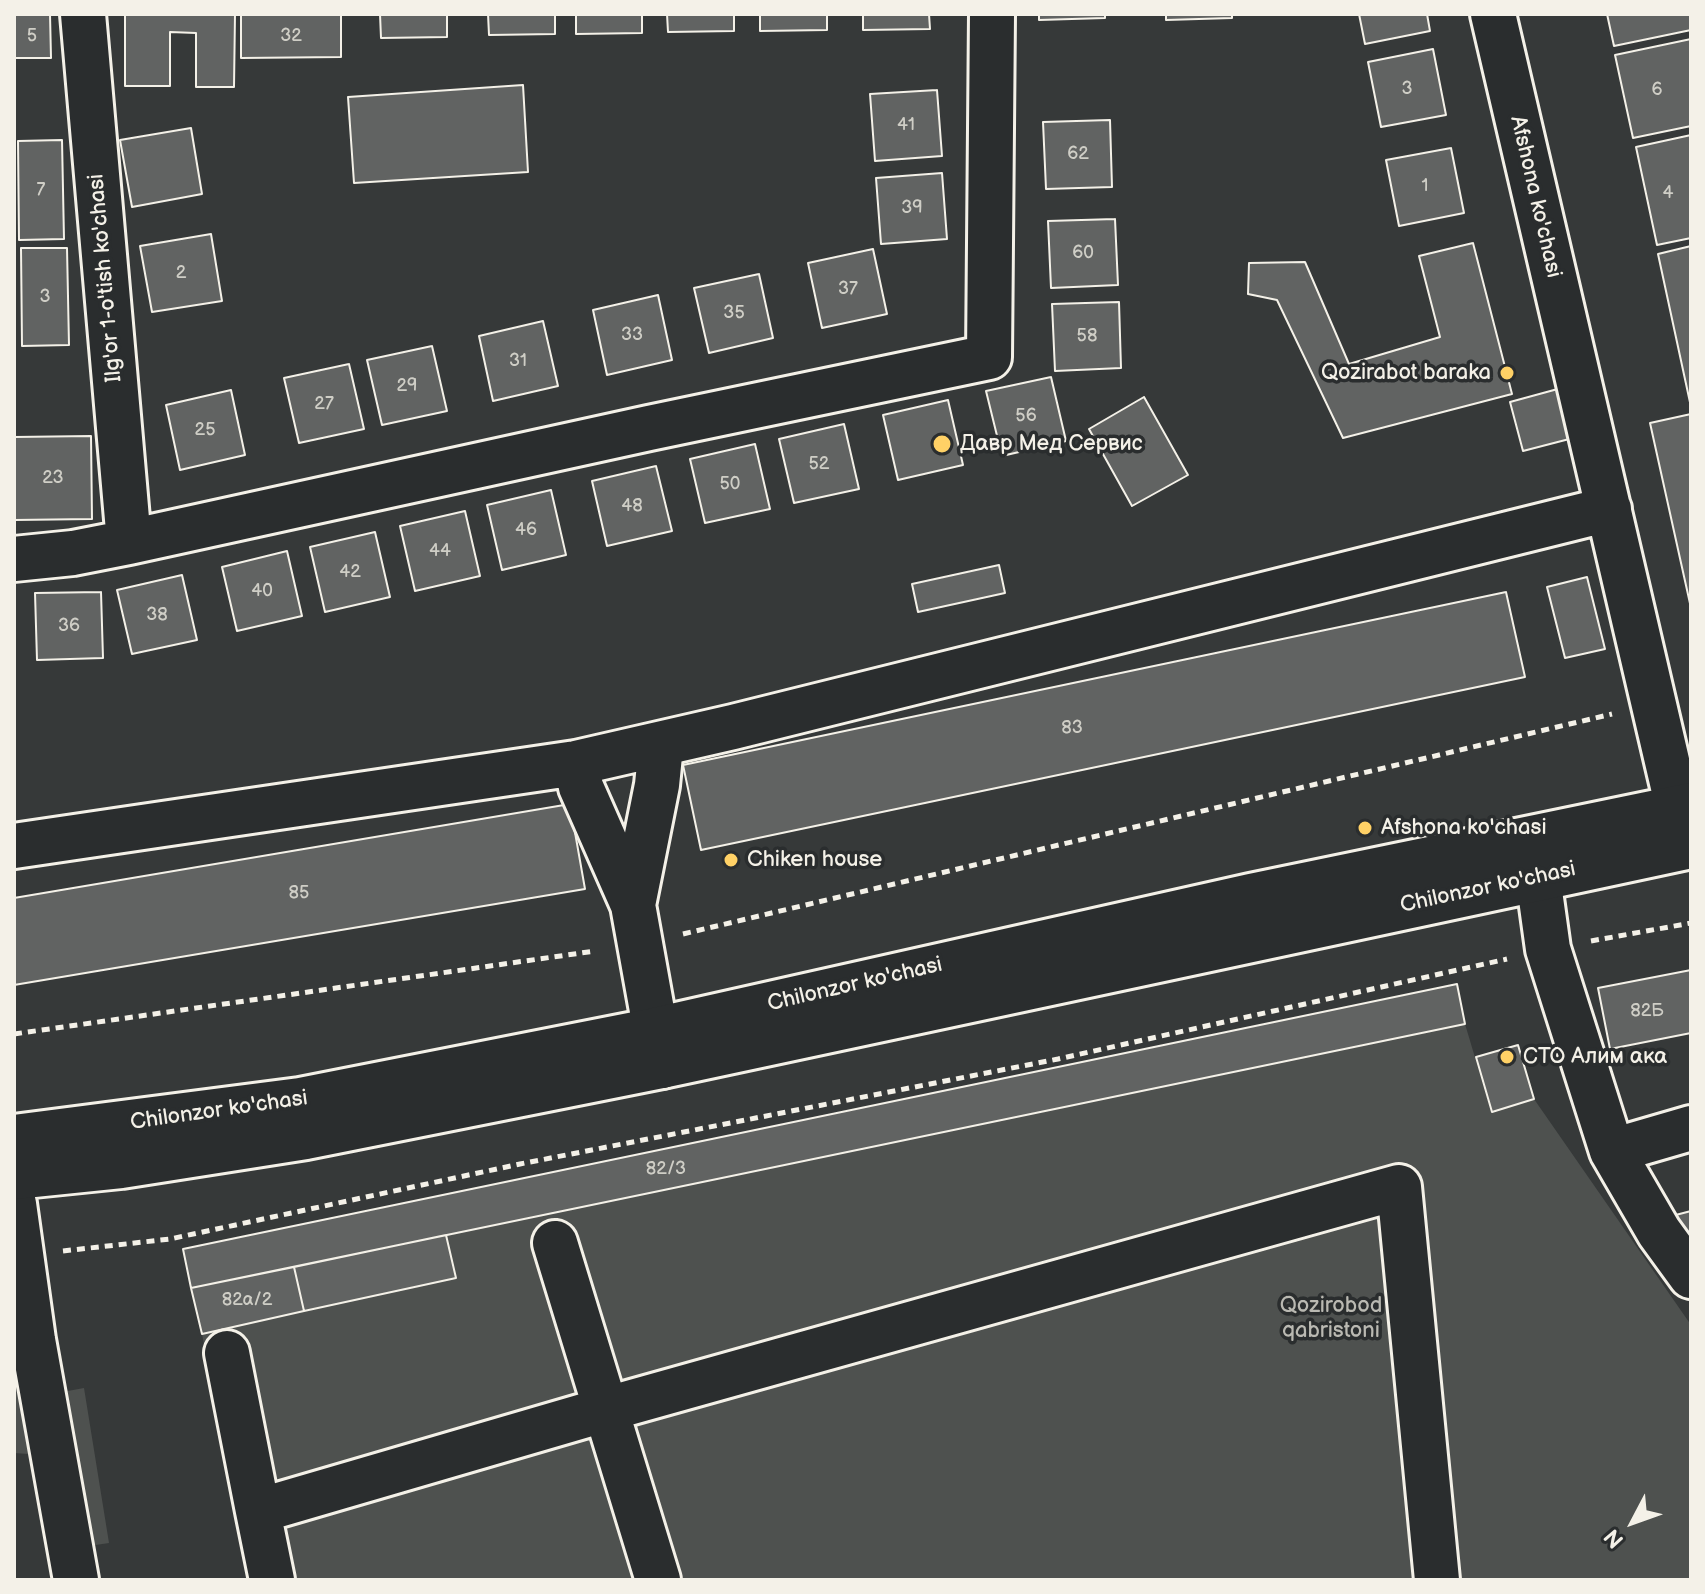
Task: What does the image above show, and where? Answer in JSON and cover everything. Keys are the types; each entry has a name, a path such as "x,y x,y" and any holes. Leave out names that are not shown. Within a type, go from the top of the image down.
{"main road":[{"name":"Ilg'or 1-o'tish ko'chasi","path":"83,14 129,542"},
{"path":"14,559 73,553 129,542 989,357 992,14"},
{"name":"Afshona ko'chasi","path":"1493,14 1686,826"},
{"path":"14,846 576,763 661,745 1609,509"},
{"path":"637,925 661,745"},
{"path":"576,763 581,787 637,925 659,1048"},
{"name":"Chilonzor ko'chasi","path":"14,1137 300,1100 659,1048 1538,877 1686,826"},
{"name":"Chilonzor ko'chasi","path":"14,1177 121,1166 306,1137 1251,896 1686,826"},
{"path":"1538,877 1548,949 1612,1151 1659,1232 1691,1276"},
{"path":"1612,1151 1691,1128"},
{"path":"258,1511 607,1409 1399,1187 1437,1580"},
{"path":"14,1204 33,1340 76,1580"},
{"path":"555,1243 658,1580"},
{"path":"227,1353 272,1580"}],"path":[{"path":"14,1034 637,925 1655,704"},
{"path":"21,1256 170,1239 520,1164 1058,1059 1548,949 1691,923"}],"green space":[{"name":"Qozirobod qabristoni","path":"1465,1024 1491,1111 1534,1099 1691,1325 1691,1580 250,1580 202,1334 456,1277 446,1235"},
{"path":"14,1300 43,1455 14,1453"},
{"path":"84,1388 109,1543 82,1547 57,1393"}],"building":[{"path":"14,14 50,14 51,58 14,58"},
{"path":"125,14 235,14 234,87 196,87 196,33 170,32 170,86 125,86"},
{"path":"241,14 341,14 341,57 241,58"},
{"path":"380,14 447,14 447,37 381,38"},
{"path":"488,14 555,14 555,34 489,35"},
{"path":"576,14 642,14 642,33 576,34"},
{"path":"667,14 734,14 734,31 668,32"},
{"path":"760,14 827,14 827,30 760,31"},
{"path":"863,14 929,14 930,29 863,30"},
{"path":"1039,14 1105,14 1105,18 1039,20"},
{"path":"1166,14 1232,14 1232,18 1166,20"},
{"path":"1359,14 1427,14 1430,31 1365,44"},
{"path":"1607,14 1690,14 1691,30 1614,46"},
{"path":"1691,39 1691,126 1633,138 1615,55"},
{"path":"1433,49 1446,115 1381,127 1368,62"},
{"path":"523,85 528,172 354,183 348,97"},
{"path":"937,90 942,156 875,161 870,94"},
{"path":"1110,120 1112,187 1046,189 1043,122"},
{"path":"191,128 202,194 132,207 120,140"},
{"path":"1691,135 1691,238 1657,245 1636,147"},
{"path":"62,140 64,239 19,240 18,141"},
{"path":"1451,148 1464,213 1399,226 1386,160"},
{"path":"942,173 947,239 881,244 876,178"},
{"path":"1115,219 1118,285 1051,288 1048,221"},
{"path":"211,234 222,301 152,312 140,246"},
{"path":"1473,243 1512,394 1343,438 1277,300 1248,294 1249,263 1305,262 1349,364 1440,337 1419,256"},
{"path":"1691,246 1691,407 1658,254"},
{"path":"21,248 67,248 69,345 22,346"},
{"path":"873,249 887,314 822,328 808,263"},
{"path":"759,274 773,338 709,353 694,288"},
{"path":"658,295 672,360 607,375 593,310"},
{"path":"1119,302 1121,368 1055,371 1052,304"},
{"path":"543,321 558,386 493,401 479,336"},
{"path":"432,346 447,411 382,425 367,360"},
{"path":"349,364 364,429 299,443 284,378"},
{"path":"1051,377 1066,441 1002,456 986,391"},
{"path":"1565,387 1577,437 1523,451 1510,402"},
{"path":"231,390 245,455 180,470 166,405"},
{"path":"1144,397 1188,475 1132,506 1089,429"},
{"path":"948,400 963,465 898,480 883,415"},
{"path":"1691,414 1691,608 1650,423"},
{"path":"844,424 859,489 794,503 779,439"},
{"path":"91,436 92,519 14,520 14,437"},
{"path":"755,444 770,509 705,523 690,459"},
{"path":"656,466 672,531 607,546 592,481"},
{"path":"551,490 566,555 502,570 487,505"},
{"path":"465,511 480,576 415,591 400,526"},
{"path":"375,532 390,597 325,612 310,547"},
{"path":"287,551 302,616 237,631 222,567"},
{"path":"999,565 1005,593 918,612 912,584"},
{"path":"182,575 197,640 132,654 117,590"},
{"path":"1587,577 1605,649 1565,658 1547,587"},
{"path":"101,592 103,658 37,660 35,593"},
{"path":"1506,592 1525,677 701,850 683,765"},
{"path":"570,804 585,889 14,985 14,898"},
{"path":"1691,970 1691,1033 1610,1049 1598,988"},
{"path":"1457,984 1465,1024 191,1288 183,1249"},
{"path":"1518,1045 1534,1099 1492,1112 1476,1057"},
{"path":"1691,1211 1691,1253 1668,1217"},
{"path":"446,1235 456,1278 304,1311 294,1267"},
{"path":"294,1267 304,1311 202,1334 191,1288"}],"place":[{"name":"Qozirabot baraka","path":"1507,373"},
{"name":"Давр Мед Сервис","path":"942,444"},
{"name":"Afshona ko'chasi","path":"1365,828"},
{"name":"Chiken house","path":"731,860"},
{"name":"СТО Алим ака","path":"1507,1057"}]}
